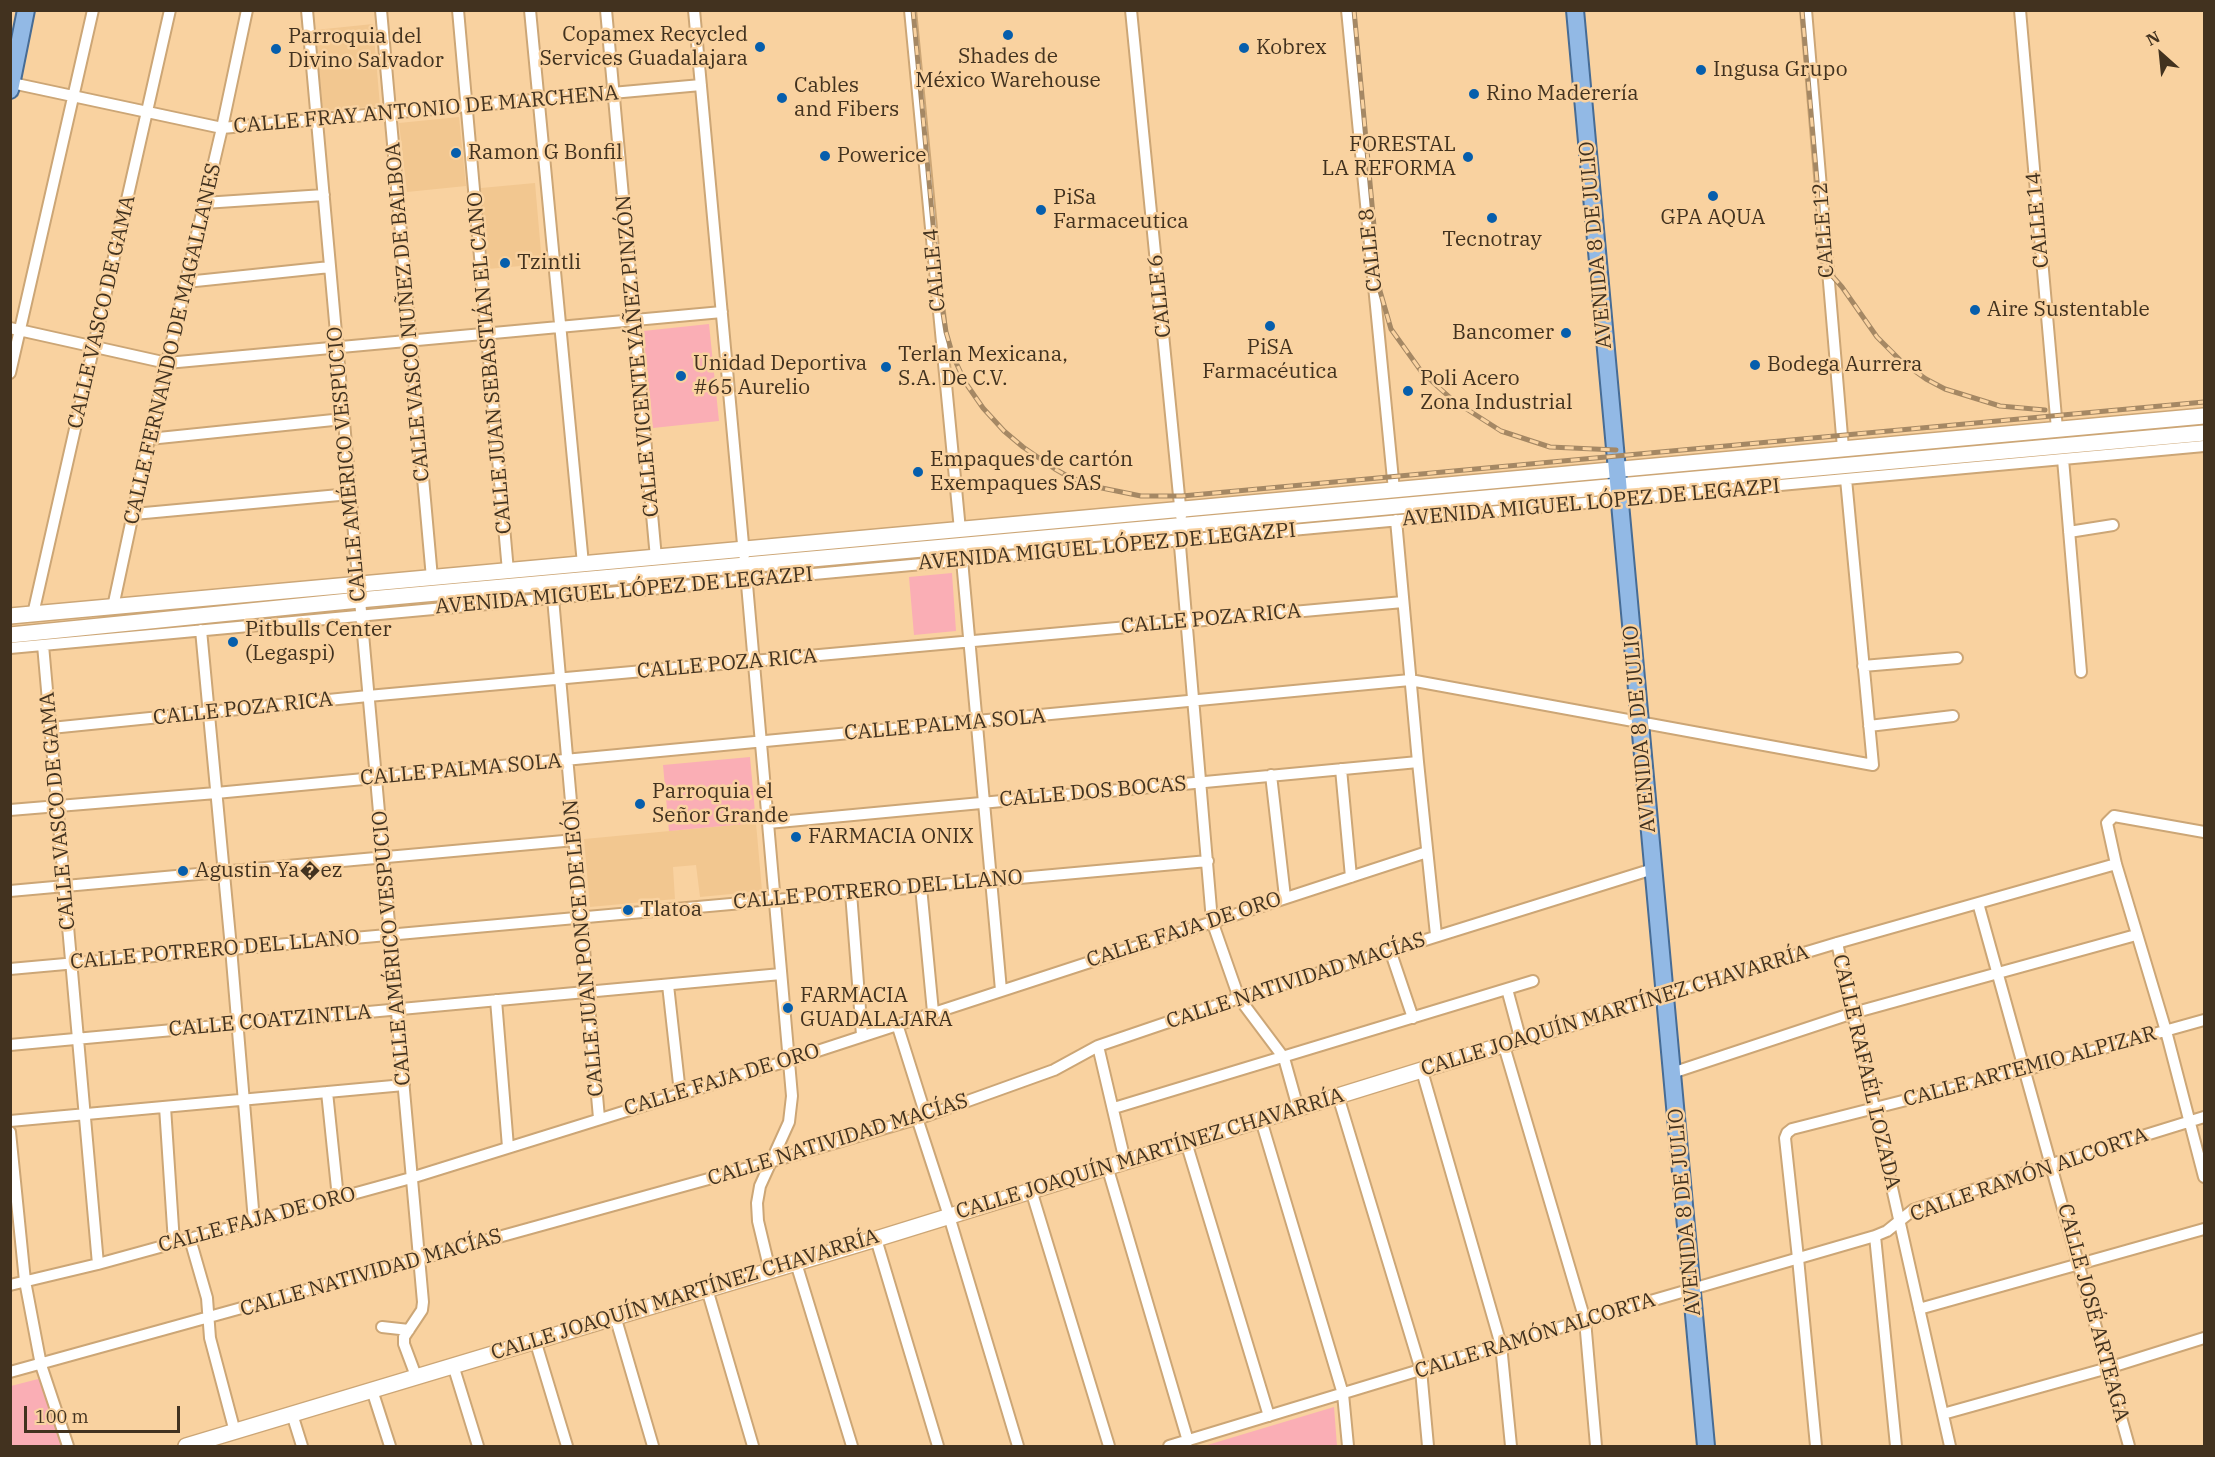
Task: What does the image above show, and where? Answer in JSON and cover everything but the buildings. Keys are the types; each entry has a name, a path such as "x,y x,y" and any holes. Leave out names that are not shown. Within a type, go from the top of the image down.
{"main road":[{"path":"11,86 26,10"},
{"name":"AVENIDA 8 DE JULIO","path":"1575,10 1706,1446"},
{"name":"AVENIDA MIGUEL LÓPEZ DE LEGAZPI","path":"10,616 113,607 359,600 432,578 1394,490 1619,486 1843,448 2205,416"},
{"name":"AVENIDA MIGUEL LÓPEZ DE LEGAZPI","path":"10,635 359,600 746,573 1179,533 1357,510 2205,433"},
{"path":"1355,494 1357,510"},
{"name":"CALLE JOAQUÍN MARTÍNEZ CHAVARRÍA","path":"186,1446 213,1443 235,1431 876,1239 1664,995"}],"street":[{"path":"10,373 15,329 93,10"},
{"name":"CALLE VASCO DE GAMA","path":"33,614 170,10"},
{"name":"CALLE FERNANDO DE MAGALLANES","path":"113,607 149,439 248,10"},
{"name":"CALLE AMÉRICO VESPUCIO","path":"307,10 419,1259 422,1310 404,1337 404,1344 416,1377"},
{"name":"CALLE VASCO NUÑEZ DE BALBOA","path":"381,10 432,578"},
{"name":"CALLE JUAN SEBASTIÁN EL CANO","path":"458,10 508,571"},
{"path":"530,10 583,564"},
{"name":"CALLE VICENTE YÁÑEZ PINZÓN","path":"606,10 656,558"},
{"path":"694,10 790,1060 792,1096 789,1122 760,1186 757,1203 758,1221 770,1270"},
{"name":"CALLE 4","path":"910,10 960,530"},
{"name":"CALLE 6","path":"1131,10 1182,509 1179,533 1212,921 1239,998 1284,1058"},
{"name":"CALLE 8","path":"1347,10 1394,490"},
{"name":"CALLE 12","path":"1806,10 1843,448"},
{"name":"CALLE 14","path":"2020,10 2057,429"},
{"name":"CALLE FRAY ANTONIO DE MARCHENA","path":"11,86 74,95 222,129 701,85"},
{"path":"204,203 324,195"},
{"path":"186,282 330,267"},
{"path":"15,329 167,363 722,312"},
{"path":"149,439 343,419"},
{"name":"AVENIDA MIGUEL LÓPEZ DE LEGAZPI","path":"10,648 201,630 359,600 553,598 746,573 963,560 1179,533 1396,520 1619,486 1846,479 2205,446"},
{"path":"2063,459 2080,672"},
{"path":"1846,479 1869,726 1953,716"},
{"path":"134,514 350,494"},
{"path":"1396,520 1436,935"},
{"path":"2069,532 2113,525"},
{"path":"963,560 1002,990"},
{"name":"CALLE JUAN PONCE DE LEÓN","path":"553,598 599,1118"},
{"name":"CALLE POZA RICA","path":"51,728 368,696 1403,602"},
{"path":"201,630 254,1221"},
{"name":"CALLE VASCO DE GAMA","path":"43,645 98,1264"},
{"path":"1863,666 1957,658"},
{"name":"CALLE PALMA SOLA","path":"10,810 216,793 1410,680 1873,765 1869,726"},
{"name":"CALLE DOS BOCAS","path":"768,823 1418,762"},
{"path":"1341,769 1351,876"},
{"path":"1271,776 1286,897"},
{"path":"2205,832 2114,816 2108,819 2107,826 2205,1177"},
{"path":"10,891 574,840"},
{"name":"CALLE FAJA DE ORO","path":"10,1285 98,1264 411,1178 790,1060 1427,852"},
{"name":"CALLE POTRERO DEL LLANO","path":"10,969 1208,861"},
{"name":"CALLE JOAQUÍN MARTÍNEZ CHAVARRÍA","path":"1664,995 2116,864"},
{"name":"CALLE NATIVIDAD MACÍAS","path":"10,1372 770,1162 922,1117 1054,1070 1098,1046 1239,998 1653,869"},
{"path":"921,886 933,1012"},
{"path":"851,893 862,1035"},
{"name":"CALLE JOSÉ ARTEAGA","path":"1978,903 2129,1446"},
{"path":"1672,1073 1853,1013 2136,935"},
{"name":"CALLE RAFAÉL LOZADA","path":"1837,943 1950,1446"},
{"path":"1390,950 1413,1018"},
{"name":"CALLE COATZINTLA","path":"10,1045 781,974"},
{"path":"1114,1108 1533,981"},
{"path":"668,985 680,1093"},
{"path":"1507,989 1521,1041"},
{"path":"496,1000 508,1147"},
{"name":"CALLE ARTEMIO ALPIZAR","path":"1798,1258 1785,1138 1792,1129 2025,1070 2205,1020"},
{"path":"897,1024 949,1216 1018,1446"},
{"path":"1098,1046 1125,1161"},
{"path":"1504,1046 1585,1320 1596,1446"},
{"path":"1284,1058 1298,1108"},
{"path":"1422,1071 1501,1345 1511,1446"},
{"path":"10,1120 404,1085"},
{"path":"327,1092 338,1198"},
{"path":"1338,1096 1421,1370 1428,1446"},
{"path":"165,1107 174,1243"},
{"name":"CALLE RAMÓN ALCORTA","path":"1169,1446 1585,1320 1875,1236 1887,1232 1913,1210 2205,1117"},
{"path":"1261,1120 1342,1394 1347,1446"},
{"path":"10,1132 25,1281 41,1365 68,1446"},
{"path":"1186,1142 1269,1416"},
{"path":"1107,1166 1188,1441"},
{"path":"1031,1190 1109,1446"},
{"path":"1920,1309 2205,1229"},
{"path":"1875,1236 1896,1446"},
{"path":"190,1239 207,1298 210,1338 235,1431"},
{"path":"876,1239 938,1446"},
{"path":"1798,1258 1816,1446"},
{"path":"796,1263 852,1446"},
{"path":"707,1289 753,1446"},
{"path":"615,1316 653,1446"},
{"path":"382,1327 409,1330"},
{"path":"1943,1414 2205,1338"},
{"path":"535,1340 567,1446"},
{"path":"453,1365 478,1446"},
{"path":"372,1390 390,1446"},
{"path":"292,1414 302,1446"}],"shaded area":[{"path":"373,24 380,106 323,111 315,30"},
{"path":"459,117 466,186 407,192 399,123"},
{"path":"535,183 542,264 488,269 481,188"},
{"name":"Unidad Deportiva #65 Aurelio","path":"709,324 719,421 653,428 643,331"},
{"path":"952,573 956,631 914,635 909,577"},
{"path":"750,757 756,823 669,831 663,765"},
{"path":"756,823 762,891 700,897 696,865 673,867 675,899 590,907 584,839"},
{"path":"42,1378 62,1446 11,1446 11,1386"},
{"path":"1334,1407 1337,1446 1204,1446"}],"railway":[{"path":"913,10 939,288 946,332 953,356 965,382 983,408 1004,431 1055,469 1069,477 1097,487 1141,496 1182,496 2204,402"},
{"path":"1354,10 1380,291 1391,329 1421,371 1437,386 1454,401 1501,431 1550,447 1616,450"},
{"path":"1802,10 1817,181 1819,232 1822,255 1827,270 1842,287 1877,337 1902,362 1926,379 1945,389 2000,406 2045,410"}],"place":[{"name":"Shades de México Warehouse","path":"1008,35"},
{"name":"Copamex Recycled Services Guadalajara","path":"760,47"},
{"name":"Kobrex","path":"1244,48"},
{"name":"Parroquia del Divino Salvador","path":"276,49"},
{"name":"Ingusa Grupo","path":"1701,70"},
{"name":"Rino Maderería","path":"1474,94"},
{"name":"Cables and Fibers","path":"782,98"},
{"name":"Ramon G Bonfil","path":"456,153"},
{"name":"Powerice","path":"825,156"},
{"name":"FORESTAL LA REFORMA","path":"1468,157"},
{"name":"GPA AQUA","path":"1713,196"},
{"name":"PiSa Farmaceutica","path":"1041,210"},
{"name":"Tecnotray","path":"1492,218"},
{"name":"Tzintli","path":"505,263"},
{"name":"Aire Sustentable","path":"1975,310"},
{"name":"PiSA Farmacéutica","path":"1270,326"},
{"name":"Bancomer","path":"1566,333"},
{"name":"Bodega Aurrera","path":"1755,365"},
{"name":"Terlan Mexicana, S.A. De C.V.","path":"886,367"},
{"name":"Unidad Deportiva #65 Aurelio","path":"681,376"},
{"name":"Poli Acero Zona Industrial","path":"1408,391"},
{"name":"Empaques de cartón Exempaques SAS","path":"918,472"},
{"name":"Pitbulls Center (Legaspi)","path":"233,642"},
{"name":"Parroquia el Señor Grande","path":"640,804"},
{"name":"FARMACIA ONIX","path":"796,837"},
{"name":"Agustin Ya�ez","path":"183,871"},
{"name":"Tlatoa","path":"628,910"},
{"name":"FARMACIA GUADALAJARA","path":"788,1008"}]}
